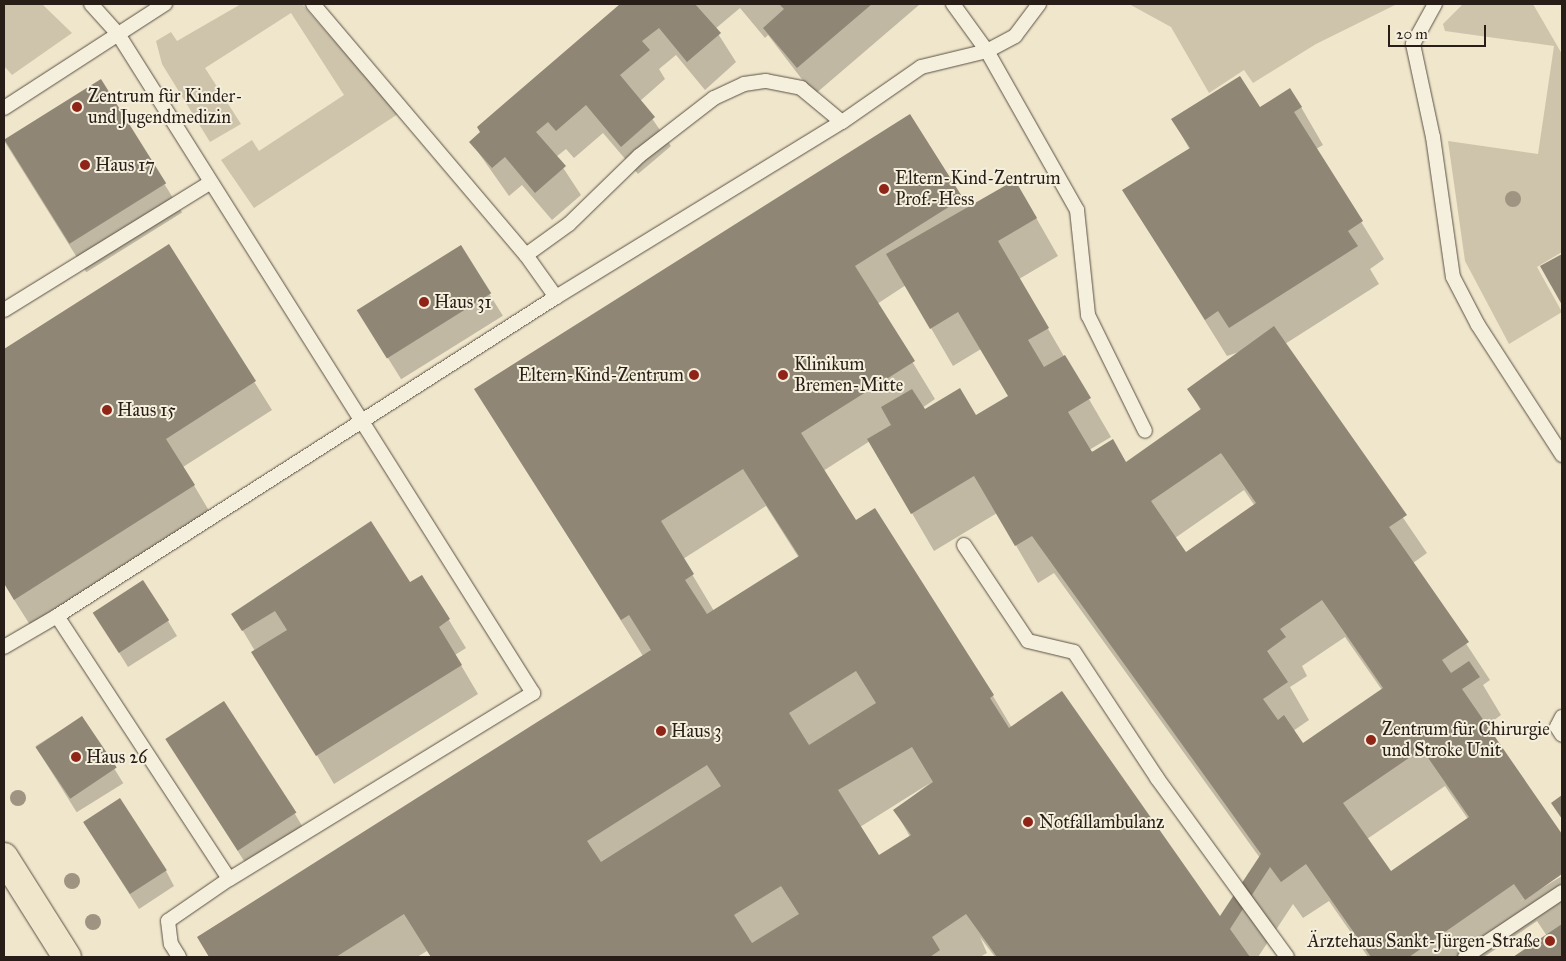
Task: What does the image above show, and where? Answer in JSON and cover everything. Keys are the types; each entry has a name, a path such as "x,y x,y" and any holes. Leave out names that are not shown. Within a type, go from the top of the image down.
{"main road":[{"path":"4,857 67,957"}],"lane":[{"path":"92,4 118,34 533,693 229,879 168,921 171,944 179,957"},
{"path":"4,108 165,4"},
{"path":"313,4 526,255 556,297"},
{"path":"953,4 987,52 1077,210 1088,315 1145,431"},
{"path":"4,646 57,616 362,423 556,297 842,122 921,67 987,52 1015,36 1039,4"},
{"path":"1435,4 1413,44 1433,137 1453,277 1478,325 1562,455"},
{"path":"526,255 568,224 639,156 714,98 744,84 766,82 801,88 842,122"},
{"path":"4,310 211,182"},
{"path":"964,546 1028,641 1074,652 1157,778 1288,957"},
{"path":"57,616 229,879"},
{"path":"1562,718 1557,727 1562,735"},
{"path":"1464,957 1562,892"}],"shaded area":[{"path":"4,4 42,4 72,33 12,75 4,66"},
{"path":"241,4 302,4 398,114 254,208 221,160 252,140 259,151 344,95 291,13 205,68 241,124 210,142 162,64 156,41 171,32 177,41"},
{"path":"1129,4 1397,4 1316,44 1253,83 1244,70 1209,93 1171,27"},
{"path":"1463,4 1533,4 1562,54 1562,252 1537,267 1562,312 1509,344 1465,261 1448,141 1538,154 1554,46 1445,31 1443,24"}],"building":[{"path":"620,4 695,4 721,33 687,62 659,28 642,41 650,50 620,75 655,117 621,147 586,105 556,131 548,122 536,132 566,166 535,193 505,157 492,168 469,142 480,132 477,127"},
{"path":"779,4 872,4 797,68 763,28 784,9"},
{"path":"1240,76 1260,107 1290,88 1302,107 1294,112 1363,221 1348,231 1358,246 1229,328 1218,311 1205,320 1122,190 1190,148 1171,119"},
{"name":"Haus 17","path":"101,79 166,183 70,244 4,139"},
{"path":"910,114 963,198 855,266 915,361 801,433 856,520 875,508 994,695 990,698 1009,728 1062,691 1220,916 1261,854 1032,536 1015,546 974,476 911,514 867,439 891,425 881,407 912,389 925,409 960,388 976,415 1008,396 958,312 930,329 886,254 1015,180 1037,218 998,241 1049,328 1028,340 1044,367 1065,355 1091,398 1068,412 1092,452 1113,439 1126,462 1201,409 1187,389 1274,326 1407,515 1389,527 1469,642 1442,660 1451,673 1469,661 1480,677 1462,689 1562,834 1562,874 1525,900 1514,884 1409,957 1371,957 1306,864 1281,882 1270,867 1230,929 1250,957 997,957 966,914 932,937 940,950 930,957 431,957 404,914 336,957 209,957 197,937 651,650 629,615 621,620 474,389","holes":["1221,453 1256,503 1186,552 1151,501","743,469 799,556 707,614 685,580 694,574 661,521","1322,600 1383,688 1303,743 1284,715 1278,720 1263,699 1288,682 1267,651 1286,637 1280,629","856,671 876,703 809,745 789,713","912,747 933,782 893,810 911,835 879,855 838,790","1422,749 1469,817 1391,871 1343,803","707,765 721,786 601,862 587,841","781,886 799,914 752,943 734,915"]},
{"name":"Haus 15","path":"169,244 256,381 166,439 195,485 14,600 4,583 4,349"},
{"name":"Haus 31","path":"461,245 491,293 387,359 357,310"},
{"path":"1562,254 1562,305 1540,266"},
{"path":"371,521 410,582 422,575 450,619 439,627 462,665 316,756 251,652 287,630 275,611 242,631 231,614"},
{"path":"143,580 169,620 119,653 93,613"},
{"path":"224,701 296,813 238,851 165,739"},
{"name":"Haus 26","path":"82,716 117,767 70,799 36,747"},
{"path":"1562,795 1562,819 1551,803"},
{"path":"120,798 167,870 130,894 83,822"},
{"name":"Ärztehaus Sankt-Jürgen-Straße","path":"1562,924 1562,957 1513,957"}],"place":[{"name":"Zentrum für Kinder- und Jugendmedizin","path":"77,107"},
{"name":"Haus 17","path":"85,165"},
{"name":"Eltern-Kind-Zentrum Prof.-Hess","path":"884,189"},
{"name":"Haus 31","path":"424,302"},
{"name":"Eltern-Kind-Zentrum","path":"694,375"},
{"name":"Klinikum Bremen-Mitte","path":"783,375"},
{"name":"Haus 15","path":"107,410"},
{"name":"Haus 3","path":"661,731"},
{"name":"Zentrum für Chirurgie und Stroke Unit","path":"1371,740"},
{"name":"Haus 26","path":"76,757"},
{"name":"Notfallambulanz","path":"1028,822"},
{"name":"Ärztehaus Sankt-Jürgen-Straße","path":"1550,941"}]}
